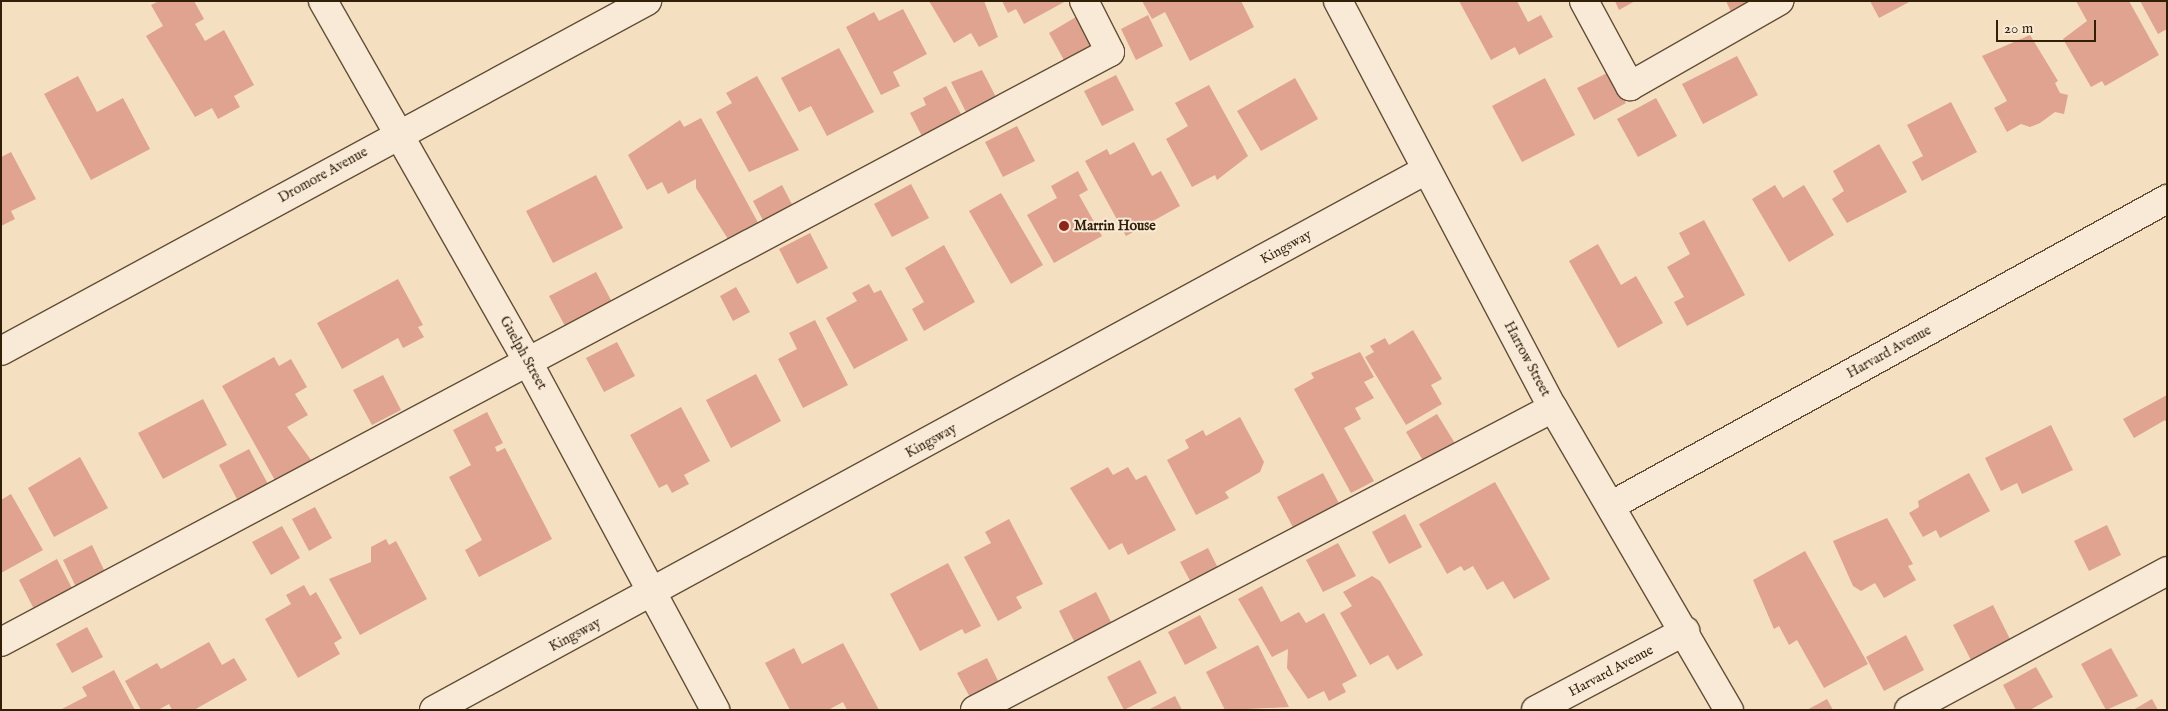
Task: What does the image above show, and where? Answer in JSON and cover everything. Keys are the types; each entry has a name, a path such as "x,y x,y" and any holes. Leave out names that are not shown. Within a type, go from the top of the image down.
{"street":[{"name":"Guelph Street","path":"323,1 529,364 651,595 715,710"},
{"name":"Dromore Avenue","path":"1,350 647,1"},
{"path":"1,642 529,364 1110,52 1084,1"},
{"name":"Harrow Street","path":"1338,1 1553,408 1612,505 1729,710"},
{"path":"1584,1 1630,86 1779,1"},
{"name":"Kingsway","path":"434,710 651,595 1426,170"},
{"name":"Harvard Avenue","path":"1612,505 2167,199"},
{"path":"975,710 1553,408"},
{"path":"1909,710 2167,571"},
{"name":"Harvard Avenue","path":"1536,710 1685,632"}],"building":[{"path":"159,1 194,1 204,19 195,24 205,41 224,30 254,85 234,96 240,107 218,119 212,108 195,117 146,36 163,26 151,5"},
{"path":"929,1 984,1 998,37 979,47 971,33 954,43"},
{"path":"1002,1 1066,1 1024,24 1016,9 1008,13"},
{"path":"1142,1 1241,1 1254,27 1190,61 1165,12 1152,19"},
{"path":"1459,1 1517,1 1528,22 1541,15 1553,37 1519,55 1515,47 1491,60"},
{"path":"1615,1 1635,1 1619,10"},
{"path":"1726,1 1744,1 1747,6 1732,14"},
{"path":"1870,1 1911,1 1879,18"},
{"path":"2076,1 2129,1 2159,55 2105,86 2102,81 2091,87 2063,39 2087,21"},
{"path":"2140,1 2167,1 2167,29 2158,34"},
{"path":"903,9 927,54 893,72 900,86 881,95 846,27 874,12 879,21"},
{"path":"1081,14 1098,44 1065,62 1049,33"},
{"path":"1148,15 1163,46 1136,60 1121,29"},
{"path":"2030,35 2058,81 2055,83 2060,93 2068,95 2064,114 2055,112 2040,123 2030,127 2021,124 2007,132 1994,108 2007,101 1982,56"},
{"path":"839,48 874,112 827,136 811,106 799,112 781,78"},
{"path":"1737,56 1758,95 1703,124 1682,84"},
{"path":"982,70 998,101 968,116 951,82"},
{"path":"1609,72 1626,103 1594,120 1577,88"},
{"path":"1116,75 1134,110 1102,126 1084,91"},
{"path":"78,76 97,112 123,98 150,149 91,180 44,94"},
{"path":"757,76 799,150 749,172 716,112 732,103 726,93"},
{"path":"1295,78 1318,119 1261,151 1237,111"},
{"path":"1545,78 1575,135 1522,162 1492,106"},
{"path":"1209,85 1248,156 1217,180 1215,175 1192,187 1166,139 1188,126 1175,103"},
{"path":"946,86 962,116 924,140 910,113 926,105 923,98"},
{"path":"1656,98 1677,136 1638,157 1617,119"},
{"path":"1951,102 1977,152 1922,181 1912,162 1923,156 1907,125"},
{"path":"701,118 761,228 731,244 696,188 696,179 668,194 662,182 647,190 628,155 680,120 684,127"},
{"path":"1017,126 1035,161 1003,177 985,142"},
{"path":"1134,142 1152,176 1161,171 1180,206 1126,236 1085,161 1107,149 1110,155"},
{"path":"1879,144 1907,192 1847,223 1832,199 1844,191 1833,171"},
{"path":"11,152 36,199 11,211 15,219 1,226 1,157"},
{"name":"Marrin House","path":"1078,171 1088,190 1079,195 1102,236 1054,263 1027,215 1057,198 1051,186"},
{"path":"596,175 623,228 553,263 526,211"},
{"path":"911,184 929,218 892,237 874,204"},
{"path":"782,185 796,212 767,228 753,201"},
{"path":"1775,185 1783,198 1804,185 1834,235 1789,262 1752,199"},
{"path":"1001,193 1043,265 1011,284 969,211"},
{"path":"1704,220 1745,295 1687,326 1674,302 1684,297 1667,267 1690,254 1679,233"},
{"path":"810,233 828,268 797,284 779,249"},
{"path":"1598,244 1621,285 1636,276 1663,323 1618,348 1569,261"},
{"path":"944,245 975,302 924,331 912,309 924,302 905,268"},
{"path":"596,272 612,302 565,326 549,296"},
{"path":"398,279 423,325 418,327 424,337 403,348 398,338 342,369 317,323"},
{"path":"869,284 874,293 881,290 908,340 854,369 826,318 857,301 852,293"},
{"path":"736,287 750,312 733,321 720,296"},
{"path":"815,320 848,385 803,408 778,359 797,349 789,333"},
{"path":"1413,330 1442,379 1431,385 1442,404 1406,425 1365,357 1374,352 1370,346 1385,338 1389,345"},
{"path":"617,342 635,376 604,392 586,358"},
{"path":"1360,352 1374,377 1364,382 1374,398 1355,408 1361,419 1344,428 1374,481 1351,493 1294,389 1314,378 1311,373"},
{"path":"274,357 279,366 291,359 307,387 295,394 308,415 287,427 314,464 277,484 222,386"},
{"path":"756,374 781,421 731,448 706,400"},
{"path":"383,375 401,410 372,425 353,390"},
{"path":"2167,395 2167,424 2165,420 2134,438 2123,419"},
{"path":"203,399 227,445 163,479 138,433"},
{"path":"681,407 710,461 684,475 689,484 672,493 667,484 659,488 630,435"},
{"path":"487,412 503,443 495,447 497,452 505,448 552,539 479,577 465,550 482,540 449,477 471,465 453,430"},
{"path":"1437,414 1456,445 1425,464 1406,432"},
{"path":"1240,417 1264,462 1260,472 1225,492 1229,498 1196,515 1167,460 1189,448 1185,440 1203,430 1206,436"},
{"path":"2051,425 2073,470 2022,494 2017,483 2001,491 1985,458"},
{"path":"249,449 268,484 238,501 219,465"},
{"path":"80,457 108,508 54,537 28,488"},
{"path":"1108,467 1113,475 1128,467 1136,480 1146,475 1176,530 1128,555 1122,543 1109,550 1070,488"},
{"path":"1323,473 1342,509 1296,533 1277,497"},
{"path":"1969,473 1990,511 1940,538 1936,530 1923,537 1909,513 1919,507 1918,501"},
{"path":"1495,482 1550,579 1514,599 1503,581 1487,590 1473,566 1464,571 1461,566 1447,574 1419,524"},
{"path":"11,494 43,550 1,573 1,500"},
{"path":"315,507 332,538 309,551 292,519"},
{"path":"1405,514 1422,547 1389,564 1372,532"},
{"path":"1887,518 1913,564 1908,566 1916,580 1884,598 1875,583 1861,591 1853,586 1833,541"},
{"path":"1009,519 1043,584 1016,597 1022,608 998,621 964,557 991,543 985,532"},
{"path":"2107,525 2121,555 2089,571 2074,541"},
{"path":"282,526 300,558 271,575 252,542"},
{"path":"386,539 389,545 396,541 427,599 360,635 329,579 371,562 371,547"},
{"path":"1338,543 1356,576 1323,592 1306,560"},
{"path":"92,545 105,572 76,587 63,560"},
{"path":"1208,548 1221,574 1194,588 1180,562"},
{"path":"1805,551 1868,664 1824,688 1797,640 1789,645 1779,626 1774,629 1753,580"},
{"path":"57,559 74,592 36,613 19,580"},
{"path":"948,563 981,626 965,634 962,629 920,651 890,594"},
{"path":"1372,576 1380,581 1423,655 1397,670 1388,655 1370,665 1340,613 1352,606 1343,592"},
{"path":"304,585 310,596 316,592 342,638 334,643 340,654 298,678 265,619 291,604 286,595"},
{"path":"1262,586 1281,622 1299,612 1306,623 1324,613 1357,676 1342,684 1346,692 1329,701 1324,691 1308,699 1287,668 1288,649 1272,657 1238,599"},
{"path":"1096,592 1114,628 1077,647 1059,611"},
{"path":"1993,605 2011,641 1971,660 1953,625"},
{"path":"1200,615 1217,648 1185,665 1168,632"},
{"path":"87,627 103,657 72,673 56,644"},
{"path":"1906,635 1924,670 1884,691 1866,657"},
{"path":"209,642 222,665 234,658 247,680 194,710 172,710 169,704 158,710 141,710 125,681 157,663 161,669"},
{"path":"843,643 879,710 847,710 843,702 828,710 790,710 765,663 794,648 802,664"},
{"path":"1258,645 1289,707 1225,710 1206,672"},
{"path":"2111,648 2138,696 2106,710 2081,664"},
{"path":"987,658 1002,689 973,703 957,673"},
{"path":"1140,660 1157,693 1124,710 1107,677"},
{"path":"2036,667 2053,697 2030,710 2016,710 2003,685"},
{"path":"114,670 135,710 60,710 87,696 82,687"},
{"path":"1175,696 1182,710 1148,710"},
{"path":"1827,699 1833,710 1807,710"},
{"path":"2152,699 2158,710 2133,710"}],"place":[{"name":"Marrin House","path":"1064,226"}]}
